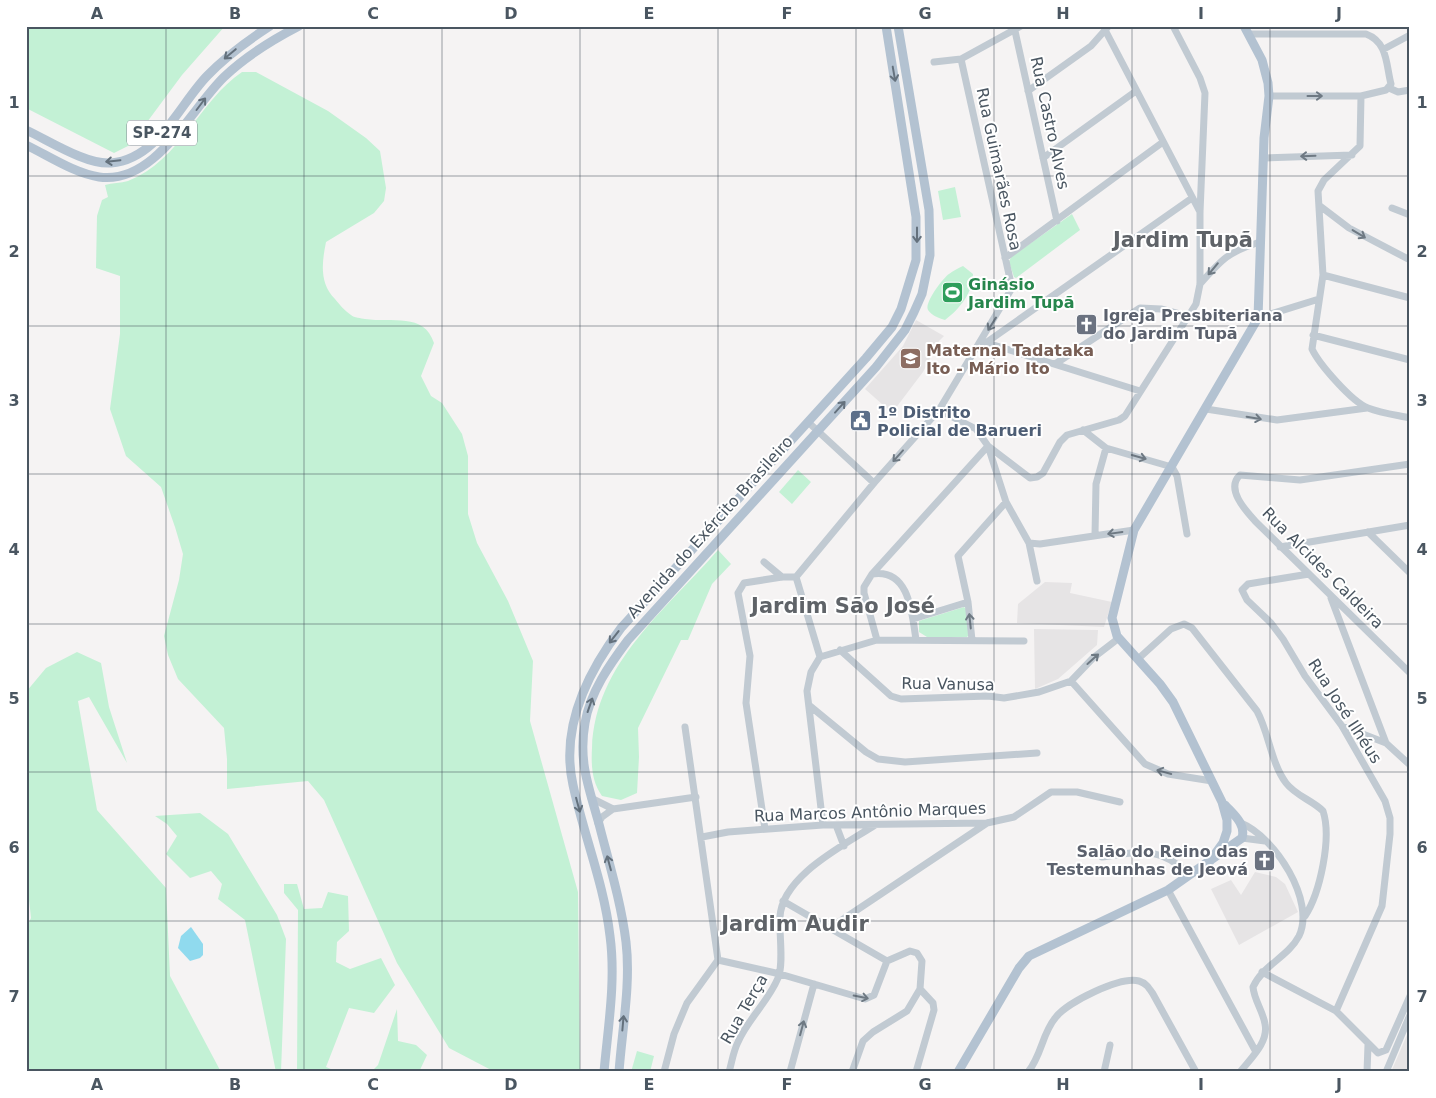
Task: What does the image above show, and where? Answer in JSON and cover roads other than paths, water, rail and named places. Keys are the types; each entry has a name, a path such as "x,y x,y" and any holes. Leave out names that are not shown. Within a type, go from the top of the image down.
{"main road":[{"name":"SP-274","path":"26,130 78,155 98,162 110,163 136,155 164,131 205,78 224,59 270,26"},
{"name":"SP-274","path":"26,145 85,174 112,178 137,169 151,160 165,147 224,77 264,45 299,26"},
{"name":"Avenida do Exército Brasileiro","path":"604,1072 612,979 610,937 605,903 571,774 570,748 578,701 586,681 607,647 892,327 908,290 916,260 916,218 886,26"},
{"name":"Avenida do Exército Brasileiro","path":"619,1072 625,996 626,945 617,894 586,783 582,761 585,722 602,677 615,657 760,492 876,368 899,338 922,294 927,274 931,233 929,210 898,26"},
{"path":"1242,838 1232,838 1227,829 1222,802 1172,702 1120,638 1113,625 1113,614 1134,530 1258,318 1264,158 1269,96 1262,60 1246,30"},
{"path":"571,774 586,783"},
{"path":"958,1072 1019,968 1029,956 1168,890 1242,838 1241,824 1222,802"},
{"path":"1227,829 1241,824"},
{"path":"1210,861 1223,843 1227,829"}],"street":[{"path":"939,410 976,429 988,446 1023,474 1030,478 1037,478 1043,473 1060,442 1067,435 1119,420 1126,416 1196,304 1200,284 1200,212 1205,93 1200,78 1173,26"},
{"path":"1356,26 1360,34"},
{"path":"934,62 961,59 1018,28"},
{"name":"Rua Castro Alves","path":"1018,28 1028,91 1057,221"},
{"path":"1028,91 1091,46 1106,28 1136,91 1200,212"},
{"path":"1246,30 1371,36 1384,49 1391,84 1389,88"},
{"path":"1384,49 1410,35"},
{"name":"Rua Guimarães Rosa","path":"796,577 874,482 939,410 984,342 1012,288 961,59"},
{"path":"1269,96 1362,96 1389,88 1398,92 1410,90"},
{"path":"1043,158 1136,91"},
{"path":"1362,96 1361,141 1352,155 1320,184 1318,191 1323,275 1312,349 1315,355 1356,400 1367,408"},
{"path":"1005,258 1163,142"},
{"path":"1264,158 1352,155"},
{"path":"984,342 1192,198"},
{"path":"1320,206 1364,237 1410,260"},
{"path":"1392,208 1410,215"},
{"path":"1200,284 1220,260 1230,253 1260,242"},
{"path":"1323,275 1410,298"},
{"path":"1258,318 1319,299"},
{"path":"1055,364 1140,308 1161,309 1188,316"},
{"path":"1313,335 1410,360"},
{"path":"984,342 1140,391"},
{"path":"1206,409 1278,420 1367,408 1410,418"},
{"path":"808,422 874,482"},
{"path":"1082,430 1106,448 1172,467 1177,476 1187,534"},
{"path":"988,446 1006,502 1029,543 1037,581"},
{"path":"877,640 864,587 872,574 988,446"},
{"path":"1095,536 1096,484 1106,448"},
{"name":"Rua Alcides Caldeira","path":"1410,464 1300,480 1240,475 1235,481 1234,486 1242,506 1280,546 1410,673"},
{"path":"972,640 968,602 958,556 1006,502"},
{"path":"1280,546 1410,525"},
{"path":"1029,543 1040,544 1134,530"},
{"path":"1368,532 1410,572"},
{"path":"764,562 782,577"},
{"path":"872,574 886,573 900,581 912,619 916,640"},
{"name":"Rua José Ilhéus","path":"1309,574 1248,584 1242,590 1243,594 1271,623 1305,676 1342,726 1385,801 1390,818 1382,906 1336,1011"},
{"path":"765,829 746,703 750,656 738,593 744,584 782,577 796,577 820,656 808,680 823,825"},
{"path":"1330,595 1386,743"},
{"path":"912,619 968,602"},
{"path":"1344,630 1345,624 1353,620 1356,621"},
{"path":"1138,659 1176,626 1184,624 1192,628 1257,711 1264,724 1278,768 1287,784 1323,811 1326,826 1321,876 1314,901 1304,916 1298,938 1262,972 1253,987 1265,1025 1263,1039 1256,1052 1240,1072"},
{"path":"1120,638 1093,658 1071,681 1145,764 1168,774 1212,781"},
{"path":"820,656 877,640 1024,641"},
{"name":"Rua Vanusa","path":"840,650 891,696 901,699 988,696 1004,698 1039,692 1071,681"},
{"path":"810,706 852,741 878,759 906,762 1037,753"},
{"path":"1342,726 1386,743 1410,765"},
{"path":"664,1072 674,1034 687,1002 718,960 685,727"},
{"name":"Rua Marcos Antônio Marques","path":"702,837 728,832 823,825 987,823 1014,817 1051,792 1077,792 1120,802"},
{"path":"598,823 602,817 613,809 696,797"},
{"path":"591,798 613,809"},
{"path":"830,928 987,823"},
{"path":"1241,824 1265,841 1278,855 1290,874 1302,904 1304,916"},
{"path":"836,825 844,846"},
{"name":"Rua Terça","path":"729,1072 738,1042 765,1004 780,974 779,928 780,912 784,901 796,881 875,825"},
{"path":"1242,838 1265,841"},
{"path":"1102,857 1143,851 1174,860 1189,874"},
{"path":"1168,890 1256,1052"},
{"path":"784,901 887,961"},
{"path":"718,960 870,998 874,994 887,961 910,951 917,953 922,961 920,989 907,1011 873,1032 863,1041 852,1072"},
{"path":"1262,972 1336,1011 1378,1053 1382,1053 1389,1044 1410,996"},
{"path":"1028,1072 1041,1053 1049,1026 1067,1006 1107,988 1126,981 1137,980 1149,988 1196,1072"},
{"path":"790,1072 814,984"},
{"path":"916,1072 934,1010 933,1003 920,989"},
{"path":"1386,1072 1410,1015"},
{"path":"1110,1045 1105,1069 1112,1072"},
{"path":"1368,1045 1368,1072"}],"water":[{"path":"191,927 203,944 203,955 190,961 178,948 181,936"}],"place":[{"name":"Ginásio Jardim Tupã","path":"952,293"},
{"name":"Igreja Presbiteriana do Jardim Tupã","path":"1087,324"},
{"name":"Maternal Tadataka Ito - Mário Ito","path":"910,359"},
{"name":"1º Distrito Policial de Barueri","path":"861,421"},
{"name":"Salão do Reino das Testemunhas de Jeová","path":"1264,860"}],"district":[{"name":"Jardim Tupã","path":"1183,240"},
{"name":"Jardim São José","path":"843,606"},
{"name":"Jardim Audir","path":"795,924"}]}
